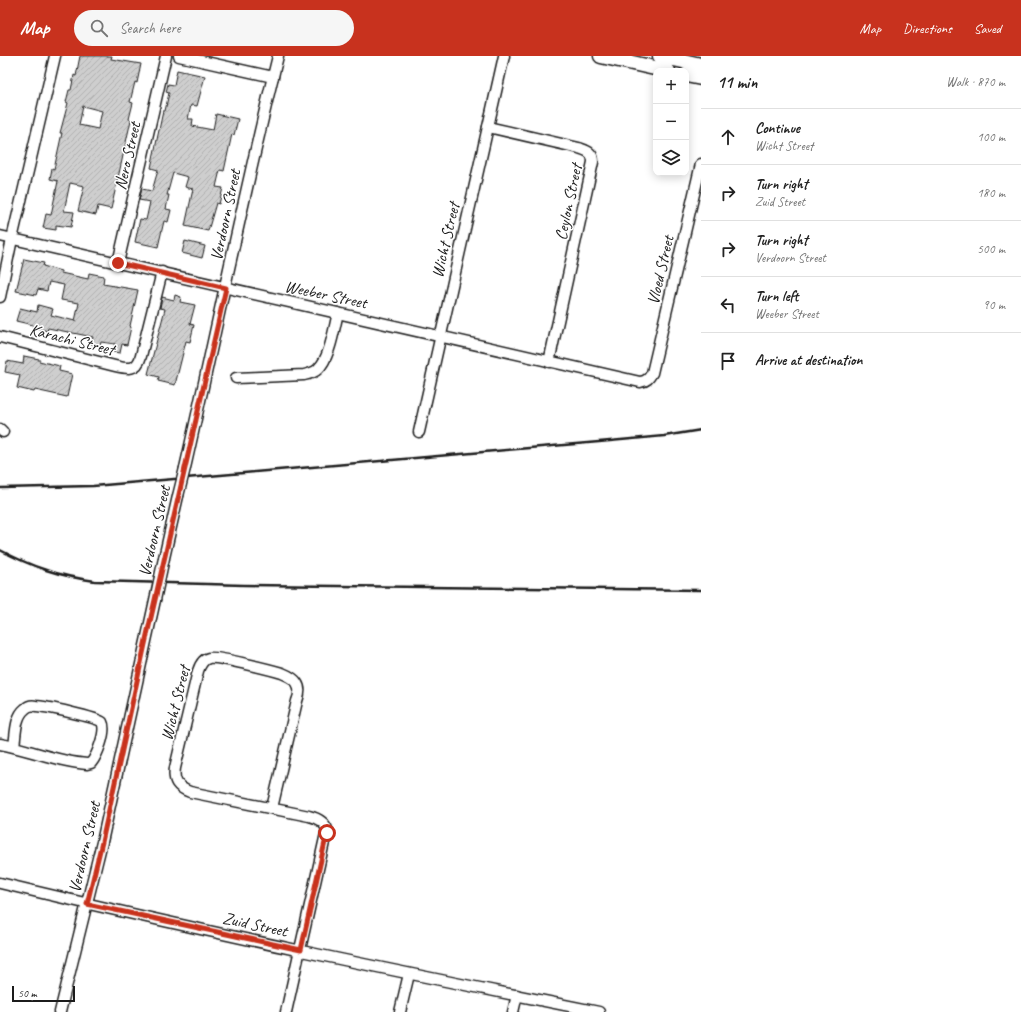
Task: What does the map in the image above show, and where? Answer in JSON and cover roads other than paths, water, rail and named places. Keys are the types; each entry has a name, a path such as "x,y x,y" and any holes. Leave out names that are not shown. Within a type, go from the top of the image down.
{"highway":[{"path":"601,56 655,68"},
{"path":"660,56 701,65"},
{"path":"689,76 701,78"}],"street":[{"path":"0,297 12,239 55,56"},
{"name":"Nero Street","path":"118,263 166,56"},
{"path":"180,56 273,77"},
{"name":"Verdoorn Street","path":"60,1012 107,821 164,558 226,288 247,185 278,56"},
{"name":"Wicht Street","path":"419,432 504,56"},
{"name":"Ceylon Street","path":"488,127 579,148 590,152 593,155 593,162 549,362"},
{"name":"Vloed Street","path":"645,381 652,373 701,164"},
{"name":"Weeber Street","path":"0,236 549,362 634,381 645,381"},
{"name":"Karachi Street","path":"0,337 115,366 125,368 136,366 141,356 162,272"},
{"path":"236,378 304,375 313,373 323,364 326,357 338,313"},
{"name":"Wicht Street","path":"272,808 298,701 298,684 282,673 222,659 210,658 204,660 198,671 175,768 174,781 178,786 190,792 272,808 318,819 323,822 327,829 286,1012"},
{"path":"0,744 87,764 91,763 99,750 103,733 101,721 91,717 38,706 28,707 18,718 14,746"},
{"name":"Zuid Street","path":"0,883 87,904 409,974 599,1012"},
{"path":"400,1012 409,974"},
{"path":"513,1012 517,996"}],"railway":[{"path":"0,488 93,486 599,442 664,436 701,430"},
{"path":"0,550 46,570 95,581 244,585 701,590"}]}
